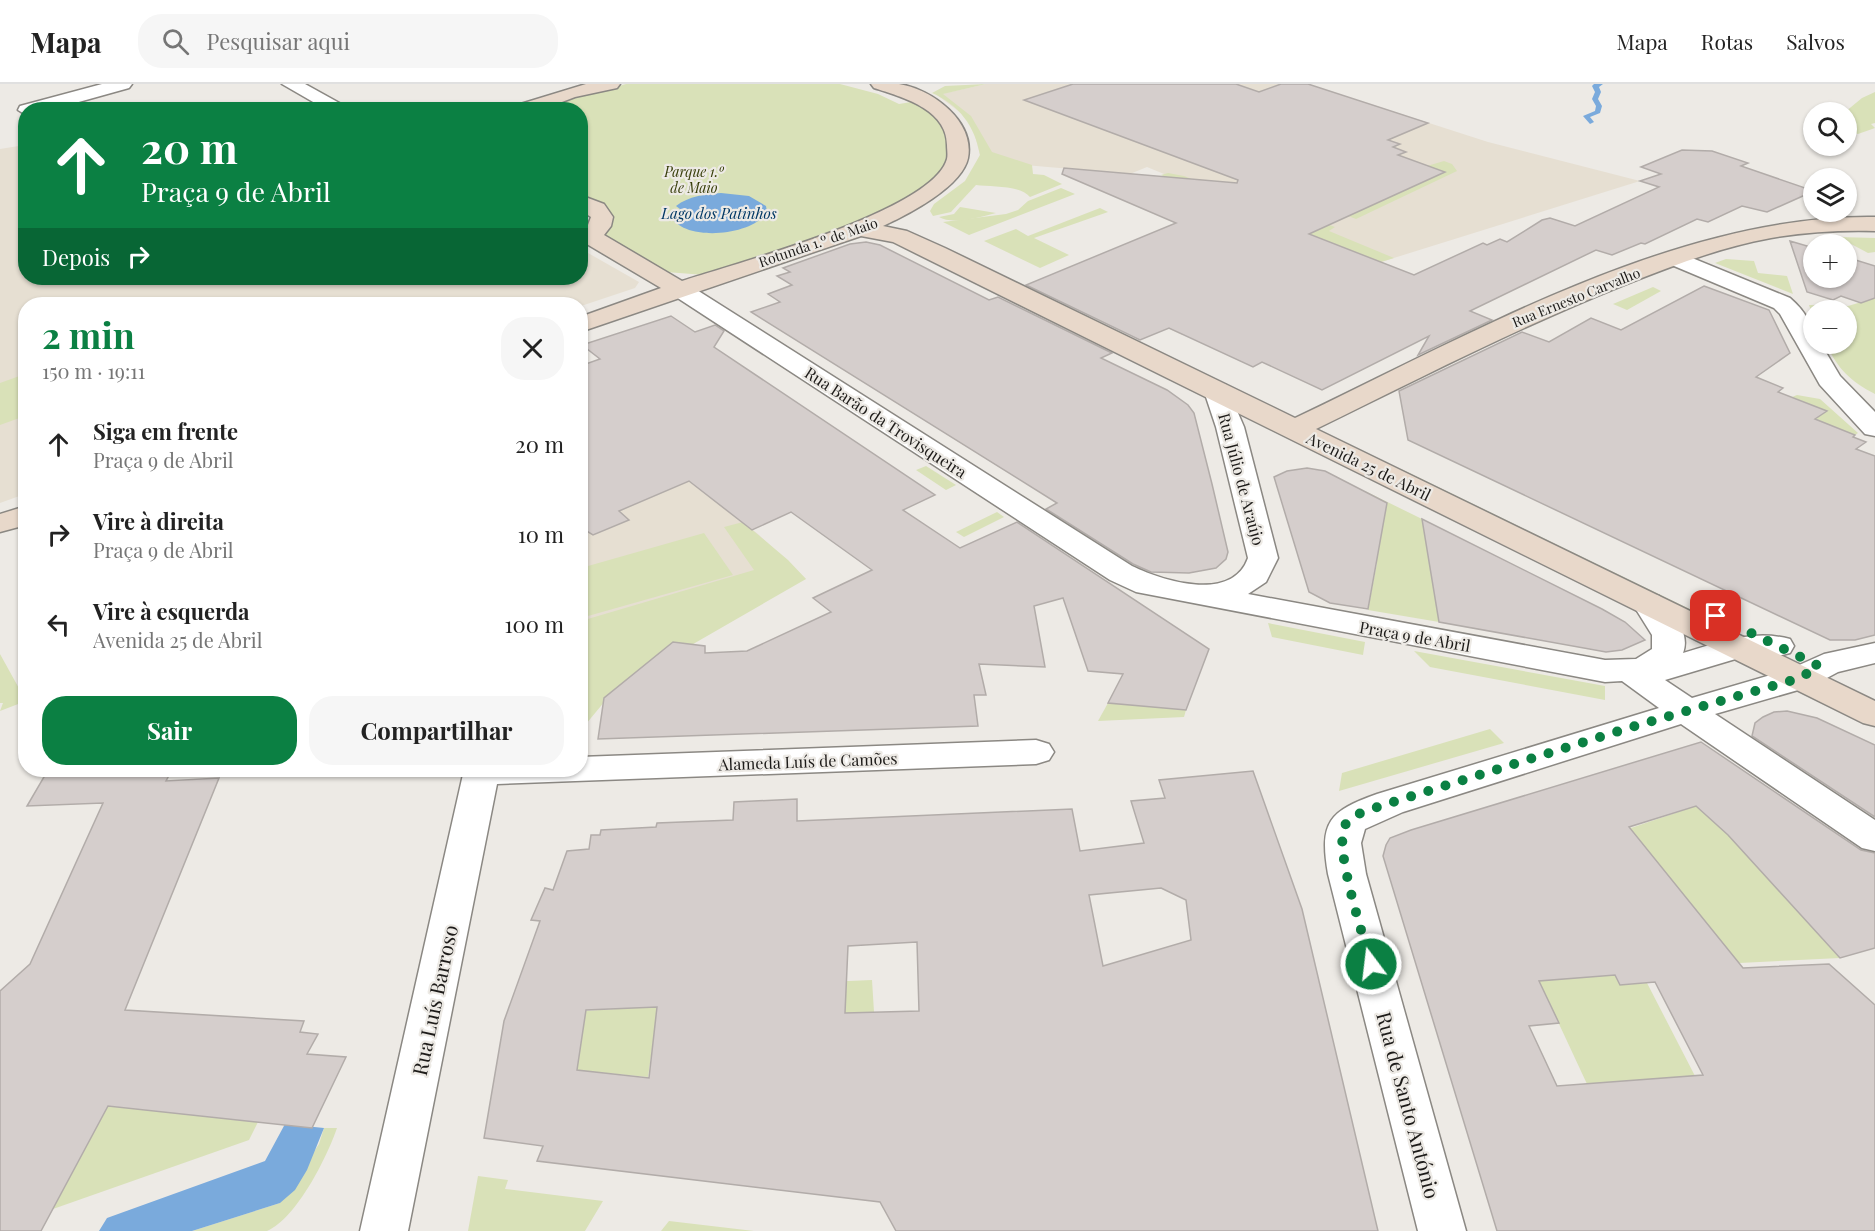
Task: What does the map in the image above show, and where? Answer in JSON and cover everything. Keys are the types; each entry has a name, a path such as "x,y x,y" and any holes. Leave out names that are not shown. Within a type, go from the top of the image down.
{"main road":[{"path":"538,102 580,86 606,84"},
{"name":"Rotunda 1.º de Maio","path":"588,322 860,229 900,210 934,190 958,165 961,154 959,140 949,119 936,108 915,96 880,84"},
{"path":"588,205 596,209 602,217 600,226 588,232"},
{"name":"Avenida 25 de Abril","path":"900,210 945,250"},
{"name":"Rua Ernesto Carvalho","path":"1303,425 1498,329 1675,258 1738,237 1781,228 1838,223 1875,224"},
{"name":"Avenida 25 de Abril","path":"860,229 899,236 945,250 1303,425 1778,646 1809,672 1875,716"},
{"name":"Rua Barão da Trovisqueira","path":"588,235 681,290"},
{"name":"Avenida 25 de Abril","path":"1014,284 1217,391 1303,425 1737,648 1875,693"},
{"path":"0,523 18,517"}],"street":[{"path":"54,102 123,84"},
{"path":"291,84 327,102"},
{"path":"1675,258 1782,303 1790,310 1829,380 1875,428"},
{"name":"Rua Barão da Trovisqueira","path":"681,290 1121,573 1147,585 1199,595"},
{"name":"Rua Júlio de Araújo","path":"1199,595 1237,588 1253,579 1260,570 1263,558 1230,427 1217,391"},
{"name":"Praça 9 de Abril","path":"1199,595 1582,667 1632,672 1680,666 1737,648"},
{"name":"Praça 9 de Abril","path":"1632,672 1661,660 1670,652 1671,642 1664,626 1648,603"},
{"path":"1737,648 1763,644 1778,646"},
{"path":"1685,712 1875,653"},
{"path":"1632,672 1685,712 1875,838"},
{"path":"1736,697 1724,720 1736,746"},
{"name":"Rua de Santo António","path":"1442,1231 1347,874 1342,834 1346,824 1355,816 1488,772 1685,712"},
{"name":"Alameda Luís de Camões","path":"588,769 1036,752"},
{"name":"Rua Luís Barroso","path":"384,1231 481,777"}],"shaded area":[{"path":"986,84 1308,84 1488,142 1640,181 1381,262 1365,256 1264,295 1182,335 1167,328 1318,237 1147,167 1120,178 1106,172 977,161 980,155 973,128 965,116 937,95"},
{"path":"18,146 18,285 588,285 588,253 639,282 635,288 588,304 588,297 18,297 18,497 0,503 0,149"},
{"path":"595,407 758,534 806,579 588,630 588,410"}],"green space":[{"name":"Parque 1.º de Maio","path":"626,84 840,84 878,94 899,104 917,101 942,120 954,153 927,190 855,224 705,275 666,272 603,236 588,209 588,102 561,102"},
{"path":"986,84 943,94 971,116 992,152 1032,165 1033,174 1044,175 1062,184 1030,197 1012,188 976,185 951,212 933,216 930,211 934,204 965,181 980,155 970,126 958,110 932,93 945,86"},
{"path":"1875,92 1875,123 1871,124 1875,128 1858,134 1857,102"},
{"path":"1444,161 1452,164 1457,171 1356,219 1348,216 1444,172 1427,166"},
{"path":"1168,173 1184,176 1303,222 1318,221 1335,227 1329,231 1394,258 1352,271 1365,256 1161,175"},
{"path":"1061,188 1075,194 969,235 943,222 1006,214 1018,210 1028,201"},
{"path":"960,207 996,213 959,220 939,217 954,214"},
{"path":"1100,208 1108,212 1034,238 1069,255 1040,268 984,241 1016,229 1028,236"},
{"path":"1857,238 1875,238 1875,252 1868,253 1857,247"},
{"path":"1726,259 1754,261 1758,273 1787,276 1793,294 1715,263"},
{"path":"1653,287 1661,291 1627,310 1613,304"},
{"path":"1875,298 1875,394 1858,384 1835,361 1831,354 1857,354 1857,303"},
{"path":"18,377 18,419 0,425 0,383"},
{"path":"1797,395 1820,399 1858,433 1855,435 1815,419 1826,411 1792,397"},
{"path":"926,466 956,485 946,490 916,470"},
{"path":"1401,469 1739,634 1735,638 1394,473"},
{"path":"1365,491 1422,519 1439,622 1368,610 1377,563"},
{"path":"997,512 1004,517 964,537 956,532"},
{"path":"743,522 788,560 806,579 615,689 588,722 588,619 754,570 724,527"},
{"path":"704,533 733,575 588,616 588,566"},
{"path":"1268,623 1365,642 1363,655 1272,637"},
{"path":"1414,651 1605,686 1605,700 1430,667"},
{"path":"0,654 18,687 18,704 0,711 3,703 0,703"},
{"path":"1108,703 1186,710 1184,717 1098,721"},
{"path":"1490,729 1504,743 1339,791 1342,773"},
{"path":"1696,806 1875,870 1804,916 1840,958 1739,963 1628,829"},
{"path":"1612,969 1620,985 1647,983 1695,1076 1587,1084 1539,981"},
{"path":"872,980 874,1012 656,1021 648,1077 575,1070 584,1011 617,1009 623,991"},
{"path":"108,1106 258,1122 249,1140 53,1209"},
{"path":"324,1128 337,1128 326,1154 310,1186 289,1214 278,1224 267,1231 192,1231 280,1203 319,1144"},
{"path":"478,1176 508,1180 505,1189 603,1201 585,1231 468,1231"},
{"path":"669,1221 754,1231 661,1231"}],"water":[{"name":"Lago dos Patinhos","path":"721,193 749,196 766,206 767,212 748,227 718,233 689,230 677,224 670,215 680,209 676,206 686,200"},
{"path":"285,1124 324,1128 307,1170 295,1190 280,1203 192,1231 99,1231 107,1218 265,1161"}],"building":[{"path":"1073,84 1236,84 1259,92 1281,84 1308,84 1428,123 1388,140 1400,144 1393,147 1406,152 1398,155 1445,172 1309,234 1414,275 1483,243 1487,245 1500,239 1507,242 1542,220 1550,218 1575,226 1659,187 1640,181 1661,174 1641,167 1682,150 1712,151 1748,163 1741,166 1803,187 1803,196 1767,212 1742,206 1708,222 1697,219 1645,244 1641,243 1612,255 1596,250 1470,311 1492,320 1418,355 1429,336 1322,390 1262,362 1253,367 1169,328 1140,340 1026,285 1176,223 1062,174 1064,168 1237,183 1238,180 1024,100"},
{"path":"1790,241 1803,245 1803,280"},
{"path":"866,242 880,245 989,300 998,297 1112,353 1101,358 1167,390 1188,405 1194,413 1212,484 1228,552 1226,559 1216,568 1189,573 1151,572 1133,564 1046,509 1057,503 751,312 780,302 768,294 792,285 777,276 790,272 783,268 850,244"},
{"path":"1857,260 1875,266 1875,298 1861,303 1841,296 1833,300 1807,292 1806,288 1857,288"},
{"path":"1704,286 1769,310 1790,353 1756,377 1783,388 1778,392 1827,411 1815,419 1855,435 1853,437 1866,442 1856,449 1875,456 1875,635 1855,640 1830,640 1408,440 1399,391 1522,332 1549,342 1591,318 1621,330"},
{"path":"671,316 695,332 715,325 724,331 714,347 935,495 903,510 960,548 1017,522 1209,649 1186,710 1108,703 1123,674 1088,671 1063,598 1034,606 1045,667 979,664 986,695 974,695 978,726 598,739 604,698 673,642 705,646 705,653 747,651 831,612 813,598 872,570 791,512 752,530 689,481 619,511 629,520 593,535 588,532 588,363 600,359 588,350 588,343"},
{"path":"1307,468 1325,471 1387,503 1368,609 1330,603 1309,592 1274,477 1287,471"},
{"path":"1422,519 1602,609 1625,622 1645,640 1622,650 1606,652 1439,622"},
{"path":"1787,711 1817,718 1875,745 1875,817 1752,736 1755,723 1763,717 1774,712"},
{"path":"1701,742 1861,850 1875,853 1875,948 1840,958 1728,835 1696,806 1629,827 1743,968 1829,964 1875,1005 1875,1231 1497,1231 1383,856 1390,838","holes":["1615,975 1620,985 1655,982 1703,1075 1557,1086 1529,1026 1559,1023 1539,981"]},
{"path":"1253,771 1302,909 1378,1231 896,1231 880,1202 537,1161 543,1146 484,1138 504,1021 540,921 531,920 545,888 553,890 567,851 589,849 591,835 600,835 601,830 656,827 657,823 733,820 734,802 797,799 797,821 1072,809 1080,851 1144,843 1131,801 1165,798 1159,780","holes":["1161,888 1186,900 1191,940 1103,966 1089,895","917,942 919,1011 845,1013 848,946","657,1007 649,1078 577,1070 586,1010"]},
{"path":"44,777 168,777 166,781 219,778 125,1010 304,1021 300,1032 318,1034 307,1054 346,1057 312,1128 108,1106 41,1231 0,1231 0,991 30,964 103,803 27,806"}],"waterway":[{"path":"1590,122 1586,116 1598,112 1599,106 1595,99 1598,92 1595,86 1600,84"}],"route":[{"path":"1371,964 1341,844 1346,824 1355,816 1390,803 1635,726 1800,678 1819,666 1716,616"}]}
